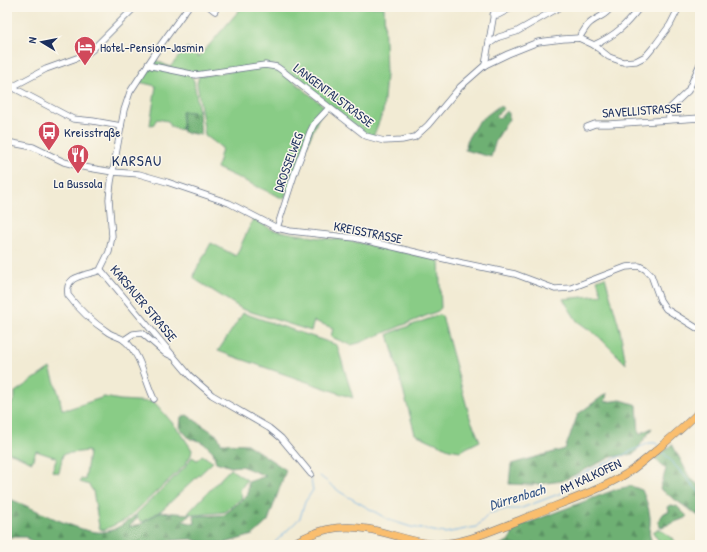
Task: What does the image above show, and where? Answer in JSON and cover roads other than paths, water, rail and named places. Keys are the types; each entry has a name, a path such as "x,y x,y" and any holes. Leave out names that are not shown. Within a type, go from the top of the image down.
{"main road":[{"name":"AM KALKOFEN","path":"290,545 315,532 327,528 339,527 368,529 400,538 436,544 468,539 593,491 625,474 655,451 700,411"}],"street":[{"path":"7,96 12,87 46,70 85,55 92,50 135,7"},
{"name":"KARSAUER STRASSE","path":"188,7 130,92 124,110 109,199 112,236 109,252 101,270 190,376 212,395 269,428 285,443 310,474"},
{"path":"485,66 495,7"},
{"path":"493,15 498,15 513,7"},
{"path":"489,44 499,37 516,32 560,7"},
{"path":"579,38 588,24 601,17 609,11 611,7"},
{"path":"594,45 609,38 622,28 640,7"},
{"name":"LANGENTALSTRASSE","path":"148,64 196,75 264,65 271,66 284,72 366,136 384,141 402,140 415,137 460,87 485,66 508,54 538,42 579,38 594,45 609,57 623,62 636,61 646,56 656,44 670,25 679,7"},
{"path":"669,119 669,109 688,91 700,64"},
{"path":"7,82 12,87 73,120 93,121 121,126"},
{"name":"DROSSELWEG","path":"277,228 296,169 310,132 314,124 330,108"},
{"name":"SAVELLISTRASSE","path":"587,127 595,124 700,118"},
{"name":"KREISSTRASSE","path":"7,142 33,147 64,162 83,167 139,174 206,194 229,203 277,228 290,231 355,238 515,274 555,288 571,288 626,267 639,266 651,275 660,300 666,309 700,330"},
{"path":"101,270 82,275 71,281 68,285 68,295 90,318 110,334 124,340 135,354 154,399"},
{"path":"124,340 133,334 142,333 164,352 174,356"}],"waterway":[{"name":"Dürrenbach","path":"320,476 340,492 389,520 411,527 445,533 476,527 490,513 507,509 519,509 564,492 573,478 649,443 656,443 658,446"},
{"name":"Dürrenbach","path":"661,450 700,493"},
{"name":"Dürrenbach","path":"272,545 300,518 305,502 313,490 311,480"}],"place":[{"name":"Hotel-Pension-Jasmin","path":"85,66"},
{"name":"Kreisstraße","path":"49,152"},
{"name":"La Bussola","path":"78,174"}],"district":[{"name":"KARSAU","path":"137,161"}]}
